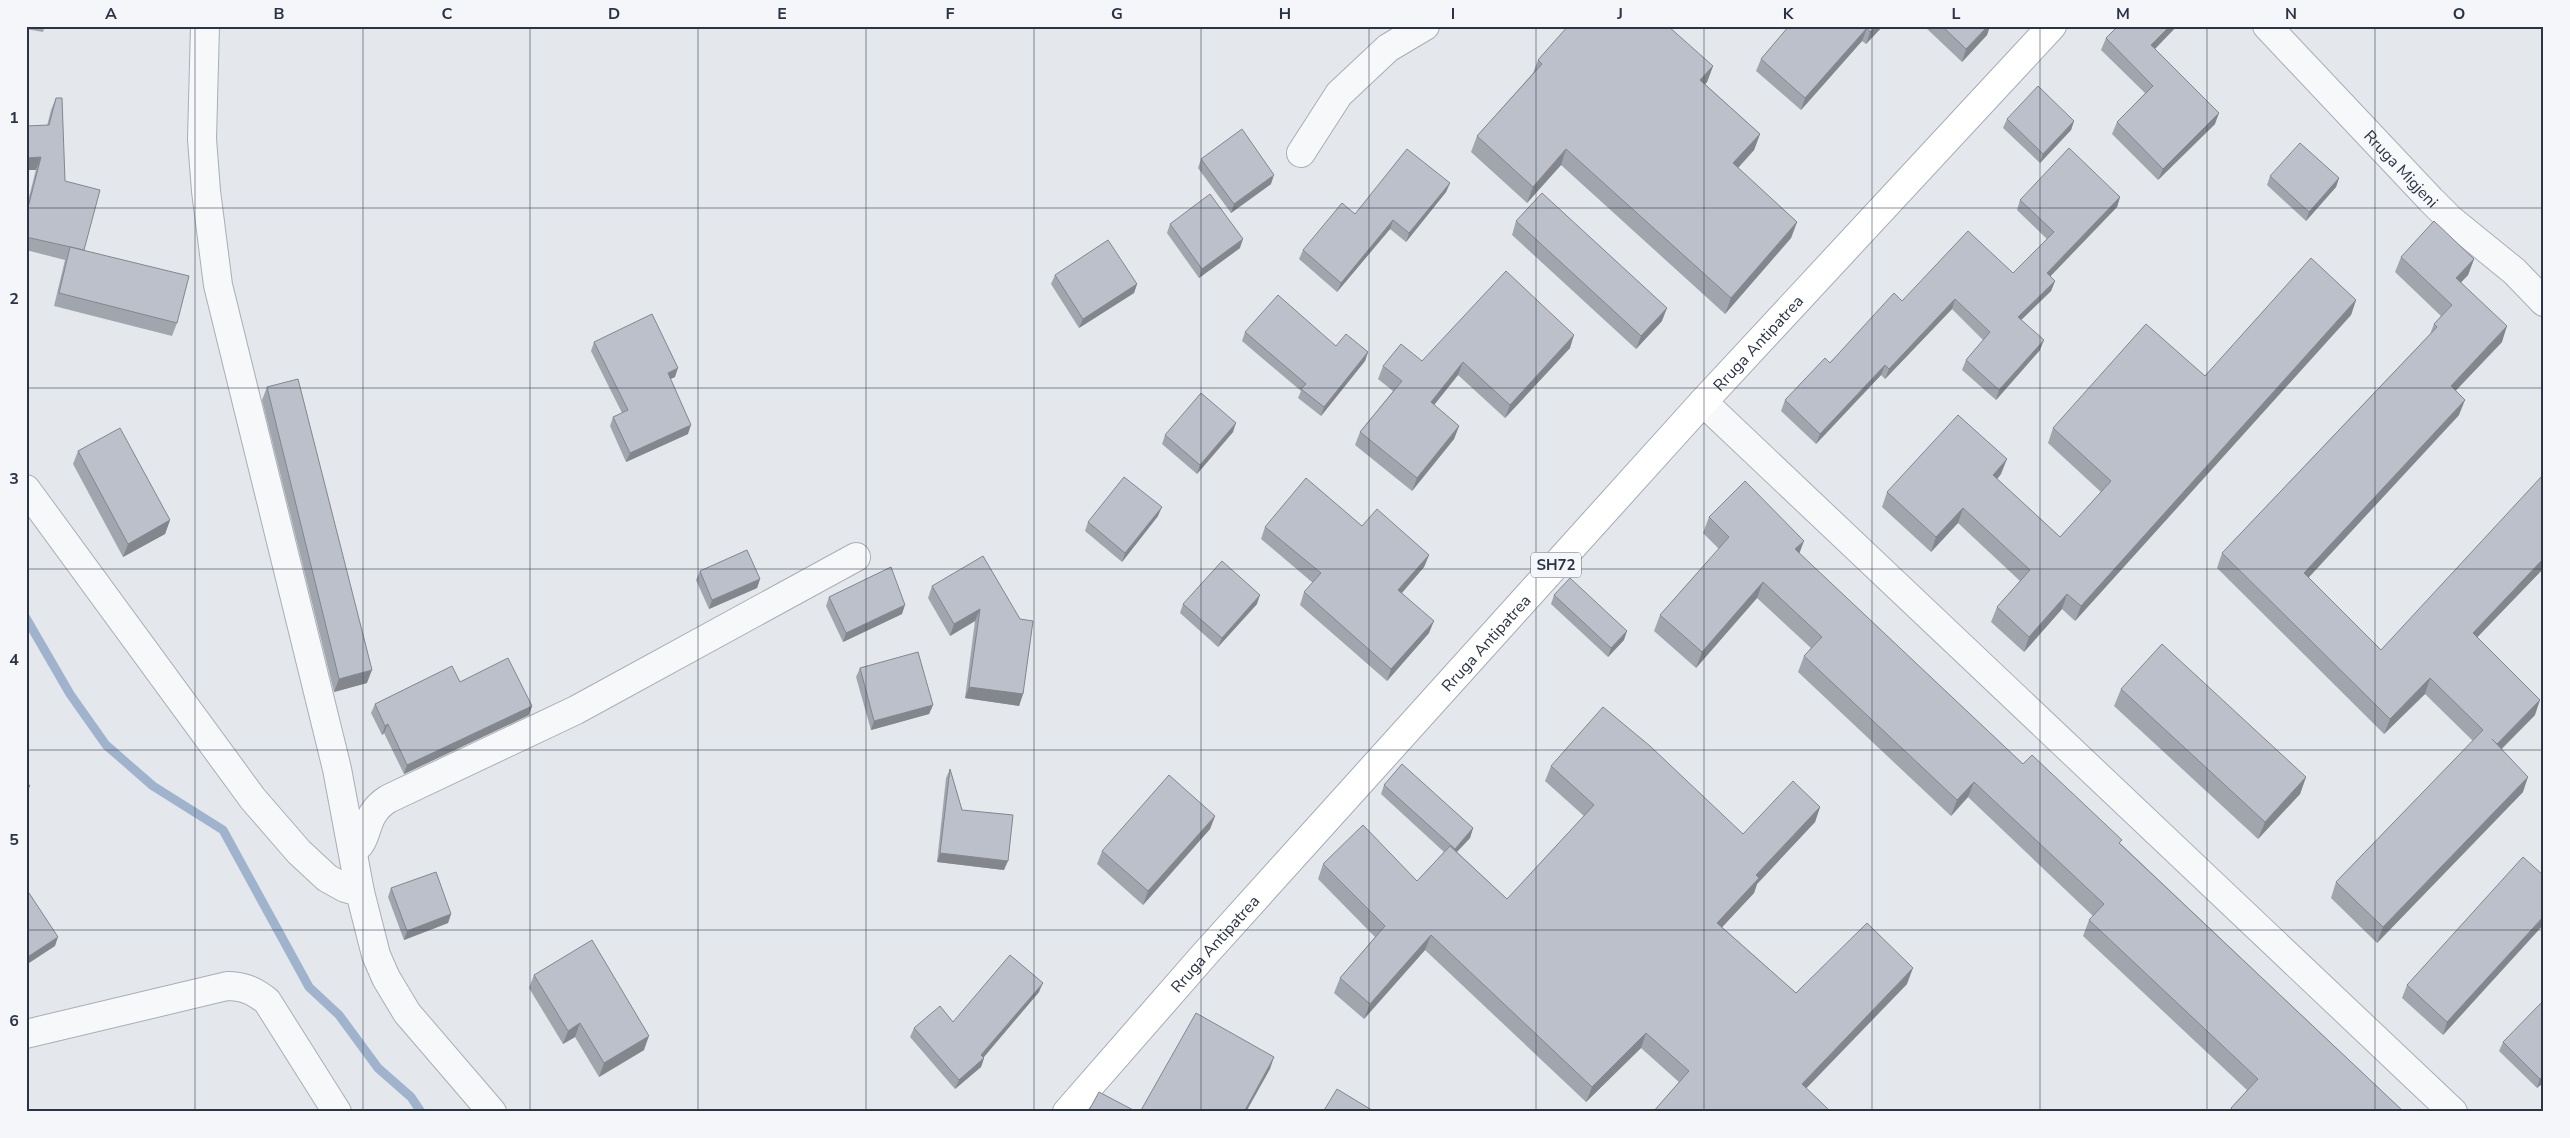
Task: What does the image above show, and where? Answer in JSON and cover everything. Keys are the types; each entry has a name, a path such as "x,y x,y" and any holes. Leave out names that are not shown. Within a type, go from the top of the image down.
{"main road":[{"name":"Rruga Antipatrea","path":"1067,1112 1205,954 2041,30"}],"street":[{"path":"205,26 202,74 202,139 206,191 218,285 337,769 360,892 376,955 395,995 431,1042 492,1112"},
{"path":"1301,153 1339,94 1388,48 1426,26"},
{"name":"Rruga Migjeni","path":"2267,26 2451,220 2514,271 2544,302"},
{"path":"1703,402 2453,1112"},
{"path":"26,489 253,799 300,852 327,878 345,888 360,892"},
{"path":"353,850 359,846 372,811 388,799 576,710 856,557"},
{"path":"26,1034 227,986 240,986 256,992 267,1001 337,1112"}],"building":[{"path":"1568,26 1668,26 1713,66 1700,80 1760,134 1733,163 1797,222 1731,298 1566,149 1533,187 1477,136 1542,64 1538,60"},
{"path":"1789,26 1876,26 1870,32 1867,28 1805,98 1761,59"},
{"path":"1942,26 1988,26 1966,49"},
{"path":"2118,26 2170,26 2151,45 2219,113 2163,169 2117,122 2153,86 2106,38"},
{"path":"2038,86 2074,121 2043,154 2007,119"},
{"path":"56,98 62,98 65,181 100,190 84,250 26,237 26,215 41,157 26,158 26,126 49,125"},
{"path":"1242,129 1274,175 1234,204 1201,159"},
{"path":"2300,143 2339,178 2309,212 2270,176"},
{"path":"2069,148 2120,197 2047,273 2055,281 2018,317 2044,340 1999,390 1966,360 1990,332 1955,299 1889,369 1885,365 1820,434 1785,400 1825,358 1830,363 1894,293 1902,301 1968,231 2013,273 2054,232 2020,200"},
{"path":"1407,149 1450,183 1409,233 1393,220 1341,283 1303,250 1342,203 1355,214"},
{"path":"1542,193 1667,308 1641,336 1516,221"},
{"path":"1210,194 1243,239 1202,269 1170,224"},
{"path":"2434,221 2474,259 2456,278 2507,326 2451,386 2465,400 2304,573 2381,650 2542,476 2544,478 2544,558 2473,633 2540,700 2497,744 2492,739 2528,777 2383,927 2336,882 2483,730 2430,678 2390,719 2222,553 2437,327 2434,324 2452,305 2401,257"},
{"path":"1108,240 1137,284 1083,319 1055,275"},
{"path":"70,247 189,276 177,323 59,293"},
{"path":"2311,258 2356,300 2081,606 2067,594 2029,637 1997,607 2030,570 1963,508 1936,537 1887,492 1958,415 2007,459 1993,475 2060,537 2111,481 2053,428 2146,324 2205,376"},
{"path":"1506,271 1574,335 1510,405 1463,362 1431,402 1459,426 1417,478 1360,432 1402,381 1383,366 1401,344 1422,361"},
{"path":"1278,295 1336,346 1346,334 1368,352 1324,407 1301,389 1306,384 1245,332"},
{"path":"652,314 678,368 668,373 691,425 630,453 613,417 628,410 594,342"},
{"path":"298,379 372,670 339,679 267,387"},
{"path":"1201,393 1236,423 1200,465 1165,435"},
{"path":"120,428 170,520 128,544 78,451"},
{"path":"1124,477 1162,507 1125,553 1088,522"},
{"path":"1306,478 1362,526 1377,509 1429,555 1398,590 1434,621 1391,669 1304,592 1321,573 1265,527"},
{"path":"1745,481 1804,541 1795,549 2023,764 2032,755 2122,840 2119,843 2404,1112 2234,1112 2231,1108 2258,1079 2089,920 2104,904 1974,782 1957,800 1804,656 1822,637 1763,582 1702,652 1660,615 1729,537 1709,517"},
{"path":"747,550 760,579 712,600 700,571"},
{"path":"983,556 1020,619 1033,621 1023,694 969,687 980,609 954,624 932,586"},
{"path":"1222,561 1260,595 1222,638 1183,604"},
{"path":"891,567 905,605 846,633 829,597"},
{"path":"1570,578 1627,631 1611,648 1554,595"},
{"path":"2162,644 2306,777 2265,822 2121,689"},
{"path":"918,652 933,705 874,721 860,668"},
{"path":"508,658 532,706 407,765 388,724 385,726 375,704 452,666 460,682"},
{"path":"1603,707 1650,746 1743,834 1793,781 1820,807 1756,875 1759,878 1717,923 1796,993 1867,923 1913,968 1802,1084 1828,1109 1826,1112 1653,1112 1689,1071 1646,1033 1592,1087 1431,935 1370,1004 1340,978 1385,926 1323,864 1363,825 1417,881 1450,846 1507,899 1594,805 1551,766"},
{"path":"1402,764 1473,828 1455,849 1384,785"},
{"path":"950,769 962,810 1013,815 1008,861 940,853"},
{"path":"1169,775 1215,816 1148,891 1102,851"},
{"path":"2523,857 2544,876 2544,916 2447,1022 2407,985"},
{"path":"436,872 451,914 407,931 391,888"},
{"path":"29,893 58,937 26,958 26,895"},
{"path":"592,940 649,1036 604,1063 580,1023 568,1031 534,975"},
{"path":"1010,955 1043,983 981,1055 984,1058 959,1080 914,1028 940,1006 953,1022"},
{"path":"2542,1002 2544,1004 2544,1076 2540,1079 2503,1042"},
{"path":"1196,1013 1274,1057 1244,1112 1140,1112"},
{"path":"1337,1089 1375,1112 1323,1112"},
{"path":"1099,1092 1137,1112 1088,1112"}],"waterway":[{"path":"26,618 70,694 106,745 153,786 223,830 309,987 339,1015 378,1068 411,1097 421,1112"}]}
